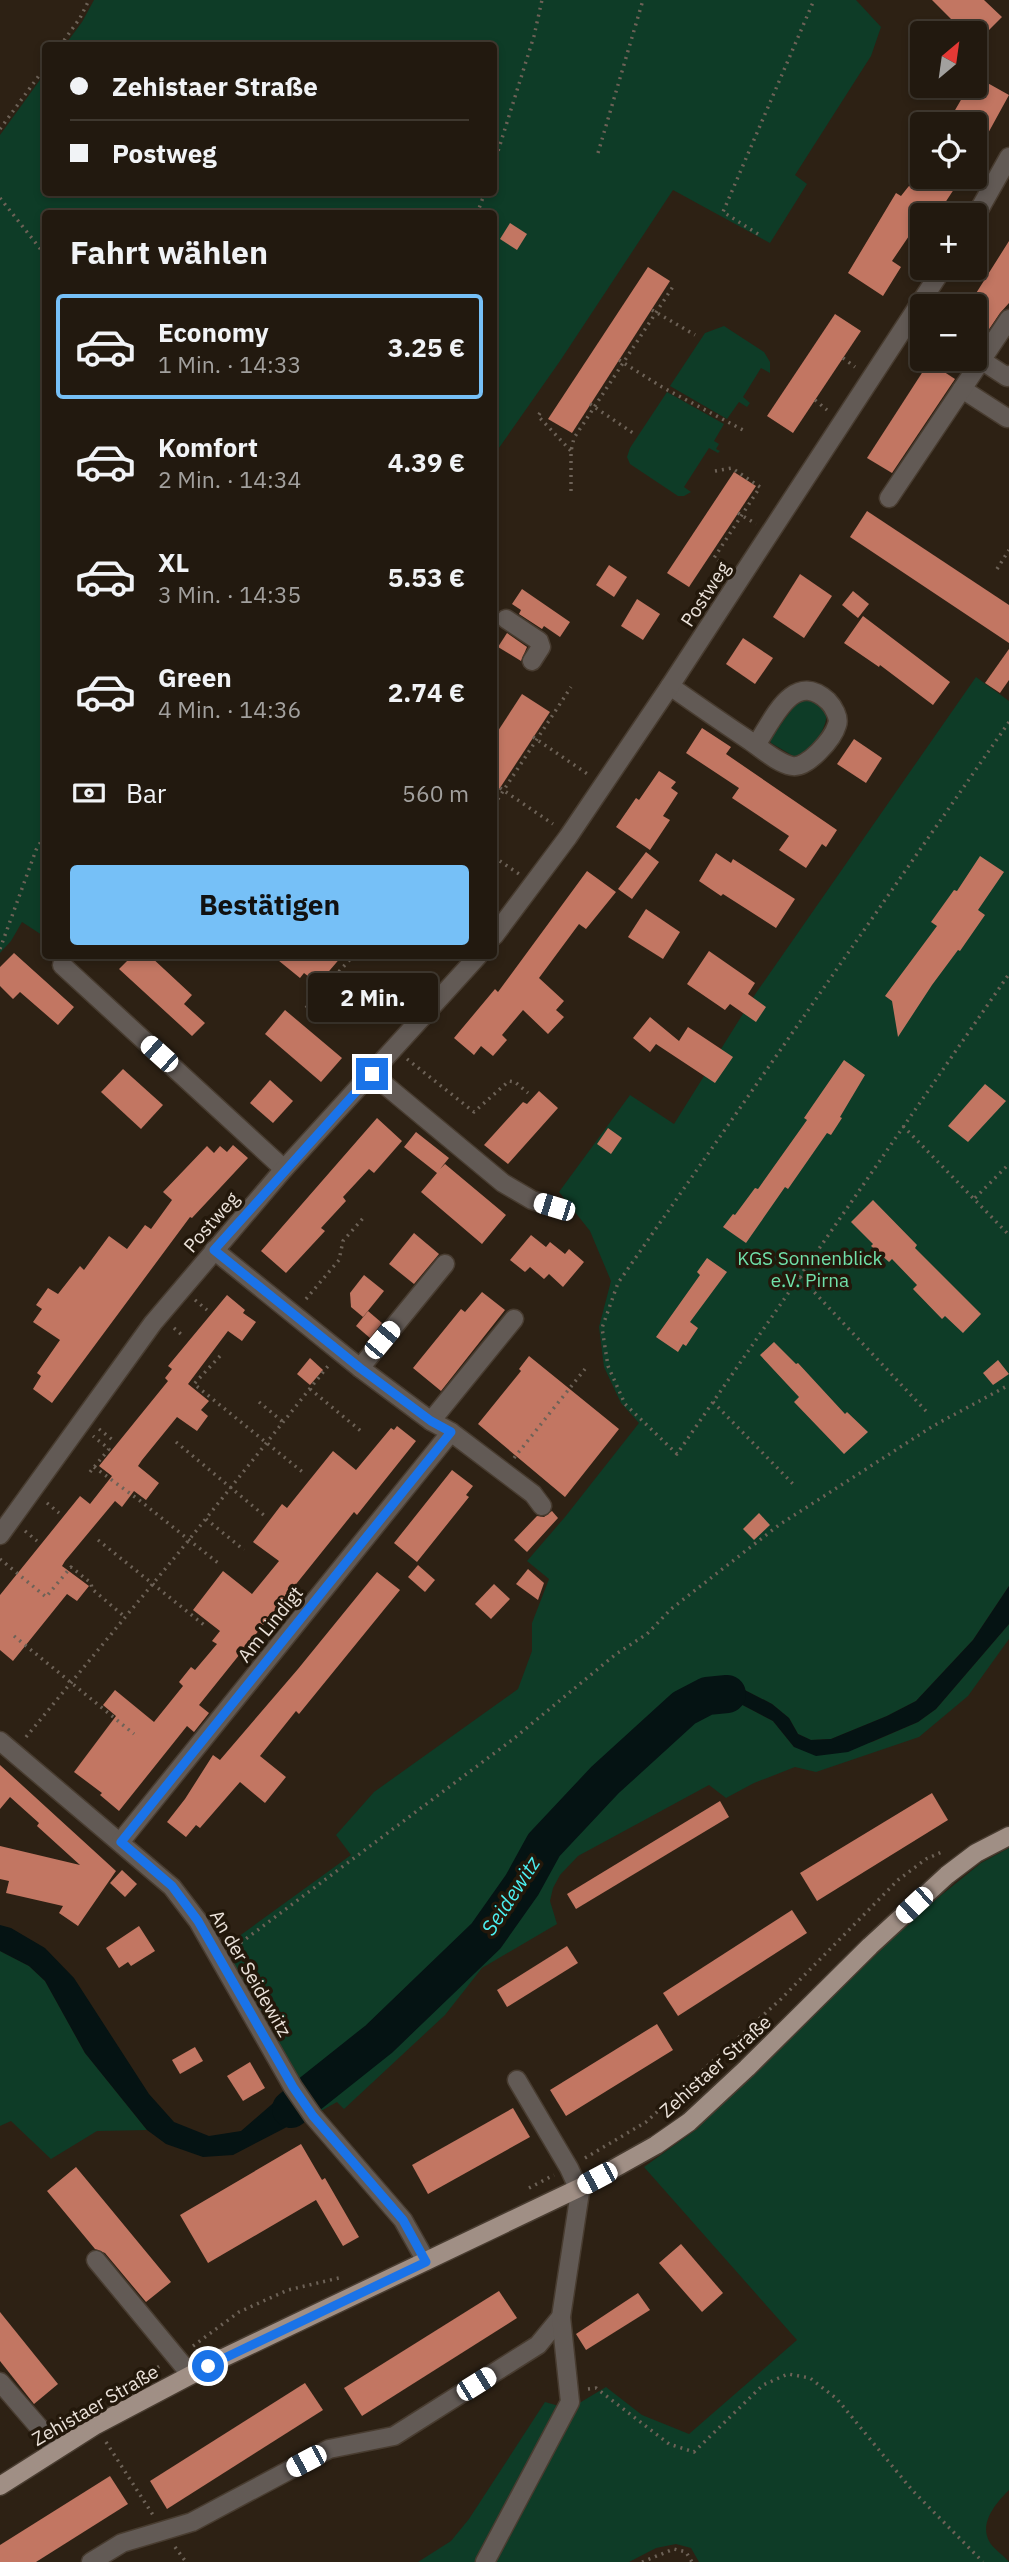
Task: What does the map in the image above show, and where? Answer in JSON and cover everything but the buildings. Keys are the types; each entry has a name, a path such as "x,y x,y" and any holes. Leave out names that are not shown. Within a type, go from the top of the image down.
{"main road":[{"name":"Zehistaer Straße","path":"0,2486 96,2425 191,2375 579,2188 645,2152 689,2122 947,1875 976,1853 1009,1836"}],"street":[{"path":"983,203 1009,157"},
{"name":"Postweg","path":"497,932 568,837 670,686 935,280"},
{"path":"987,351 1009,319"},
{"path":"987,364 1007,377 1009,375"},
{"path":"889,498 974,371"},
{"path":"962,389 1007,418"},
{"path":"506,619 539,642 541,648 533,661"},
{"path":"670,686 756,745 784,764 795,767 815,757 838,725 837,717 829,702 815,692 805,689 798,691 786,702 756,745"},
{"name":"Postweg","path":"0,1535 153,1323 284,1169 394,1050 468,959"},
{"path":"62,965 284,1169"},
{"path":"372,1074 503,1183 532,1200 554,1207"},
{"path":"214,1250 360,1368 533,1494 542,1506"},
{"path":"360,1368 444,1264"},
{"path":"431,1421 514,1319"},
{"name":"Am Lindigt","path":"121,1842 451,1432"},
{"name":"An der Seidewitz","path":"7,1746 172,1886 198,1921 293,2087 313,2116 403,2220 426,2262"},
{"path":"485,2562 570,2402 561,2317 577,2218 579,2188 517,2080"},
{"path":"96,2260 191,2375"},
{"path":"91,2562 122,2543 192,2522 329,2449 394,2436 538,2346 561,2317"},
{"path":"0,2382 44,2433 54,2451"}],"path":[{"path":"63,42 89,0"},
{"path":"497,154 534,36 542,0"},
{"path":"598,153 643,0"},
{"path":"758,234 723,212 814,0"},
{"path":"0,129 42,71"},
{"path":"0,198 42,251"},
{"path":"571,491 573,438 654,311 674,285"},
{"path":"654,311 695,335"},
{"path":"843,358 853,366"},
{"path":"621,362 743,430"},
{"path":"815,400 826,410"},
{"path":"592,405 633,433"},
{"path":"540,413 538,416 571,451"},
{"path":"715,471 732,468 760,487 712,556 729,568"},
{"path":"740,514 758,525"},
{"path":"997,569 1009,550"},
{"path":"497,798 571,687"},
{"path":"1009,722 618,1283 602,1328 608,1366 625,1404 677,1454 1009,974"},
{"path":"1001,733 1009,739"},
{"path":"535,739 592,777"},
{"path":"501,789 557,826"},
{"path":"0,949 42,840"},
{"path":"497,859 521,876"},
{"path":"306,1008 350,959"},
{"path":"394,1050 474,1112 509,1081 515,1082 528,1093"},
{"path":"903,1126 1009,1235"},
{"path":"975,1198 1009,1164"},
{"path":"293,1314 339,1260 343,1241 364,1217"},
{"path":"800,1277 926,1411"},
{"path":"191,1297 206,1310"},
{"path":"169,1324 183,1336"},
{"path":"7,1746 72,1682 340,1352"},
{"path":"220,1356 194,1384 305,1474"},
{"path":"508,1465 585,1369"},
{"path":"219,1958 512,1740 616,1654 647,1634 671,1609 779,1525 872,1463 1009,1385"},
{"path":"310,1389 362,1432"},
{"path":"259,1402 284,1422"},
{"path":"713,1402 794,1485"},
{"path":"97,1427 114,1441"},
{"path":"92,1435 109,1448 92,1469 218,1563"},
{"path":"176,1442 266,1517"},
{"path":"44,1501 59,1513"},
{"path":"206,1520 244,1550"},
{"path":"23,1529 37,1541"},
{"path":"98,1540 204,1625"},
{"path":"0,1559 46,1597 71,1567 125,1617"},
{"path":"14,1636 134,1734"},
{"path":"523,2191 569,2168 646,2122 781,1999 898,1880 926,1859 948,1849"},
{"path":"570,2402 584,2390 596,2388 669,2444 694,2452 763,2385 788,2374 810,2378 837,2399 912,2490 983,2562"},
{"path":"96,2425 186,2562"},
{"path":"642,2562 674,2549 686,2552 692,2562"}],"green space":[{"path":"94,0 856,0 881,27 871,56 795,175 807,184 770,243 673,190 497,451 497,210 42,210 42,935 22,922 0,953 0,135 42,77 42,196 497,196 497,42 67,42"},
{"path":"724,326 764,352 770,362 770,373 761,368 743,397 750,403 747,407 739,402 727,419 670,386 705,333"},
{"path":"667,392 724,424 714,441 719,444 716,449 720,451 718,453 709,448 684,487 691,492 684,496 678,496 630,464 627,457 630,448"},
{"name":"KGS Sonnenblick e.V. Pirna","path":"976,677 1009,701 1009,1586 973,1640 916,1701 831,1739 811,1740 798,1734 789,1718 772,1704 735,1685 684,1708 544,1845 522,1885 486,1936 379,2039 308,2096 220,1950 351,1855 336,1835 374,1792 518,1689 532,1651 532,1623 549,1579 527,1561 639,1423 621,1403 604,1367 599,1327 611,1281 590,1231 559,1192 630,1095 674,1124 756,993"},
{"path":"803,700 823,707 826,721 808,753 795,757 771,743 770,739 796,704"},
{"path":"1009,1624 1009,1639 968,1696 919,1737 816,1772 795,1767 754,1783 726,1798 709,1785 578,1856 560,1875 553,1888 550,1901 557,1924 482,1968 445,2015 344,2109 337,2102 319,2112 315,2106 445,1993 484,1950 525,1896 553,1850 593,1805 690,1713 708,1702 733,1700 773,1721 794,1747 872,1742 918,1722 936,1709"},
{"path":"1009,1848 1009,2490 991,2513 986,2534 991,2544 1009,2562 699,2562 691,2548 676,2544 656,2548 629,2562 493,2562 535,2488 576,2405 606,2387 642,2415 689,2434 797,2340 644,2167 697,2129 918,1914 981,1863"},
{"path":"0,1951 29,1966 45,1981 85,2053 147,2130 97,2131 51,2159 11,2121 0,2126"},
{"path":"545,2402 559,2406 496,2529 476,2562 418,2562 451,2541 469,2519"}],"shaded area":[{"path":"1009,1586 1009,1624 936,1709 918,1722 848,1752 816,1756 794,1747 773,1721 733,1700 708,1702 690,1713 593,1805 553,1850 525,1896 484,1950 445,1993 315,2106 308,2096 379,2039 486,1936 522,1885 544,1845 605,1780 684,1708 683,1704 707,1687 735,1685 772,1704 789,1718 798,1734 811,1740 831,1739 916,1701 973,1640"},
{"path":"0,1925 11,1928 45,1948 74,1978 149,2094 174,2122 209,2136 241,2131 286,2092 303,2115 285,2128 233,2155 203,2157 166,2144 147,2130 85,2053 45,1981 29,1966 0,1951"}],"waterway":[{"name":"Seidewitz","path":"291,2109 379,2039 486,1936 522,1885 544,1845 605,1780 684,1708 707,1696 727,1694"}],"route":[{"path":"208,2366 426,2262 403,2220 313,2116 293,2087 198,1921 172,1886 121,1842 451,1432 431,1421 360,1368 214,1250 372,1074"}]}
